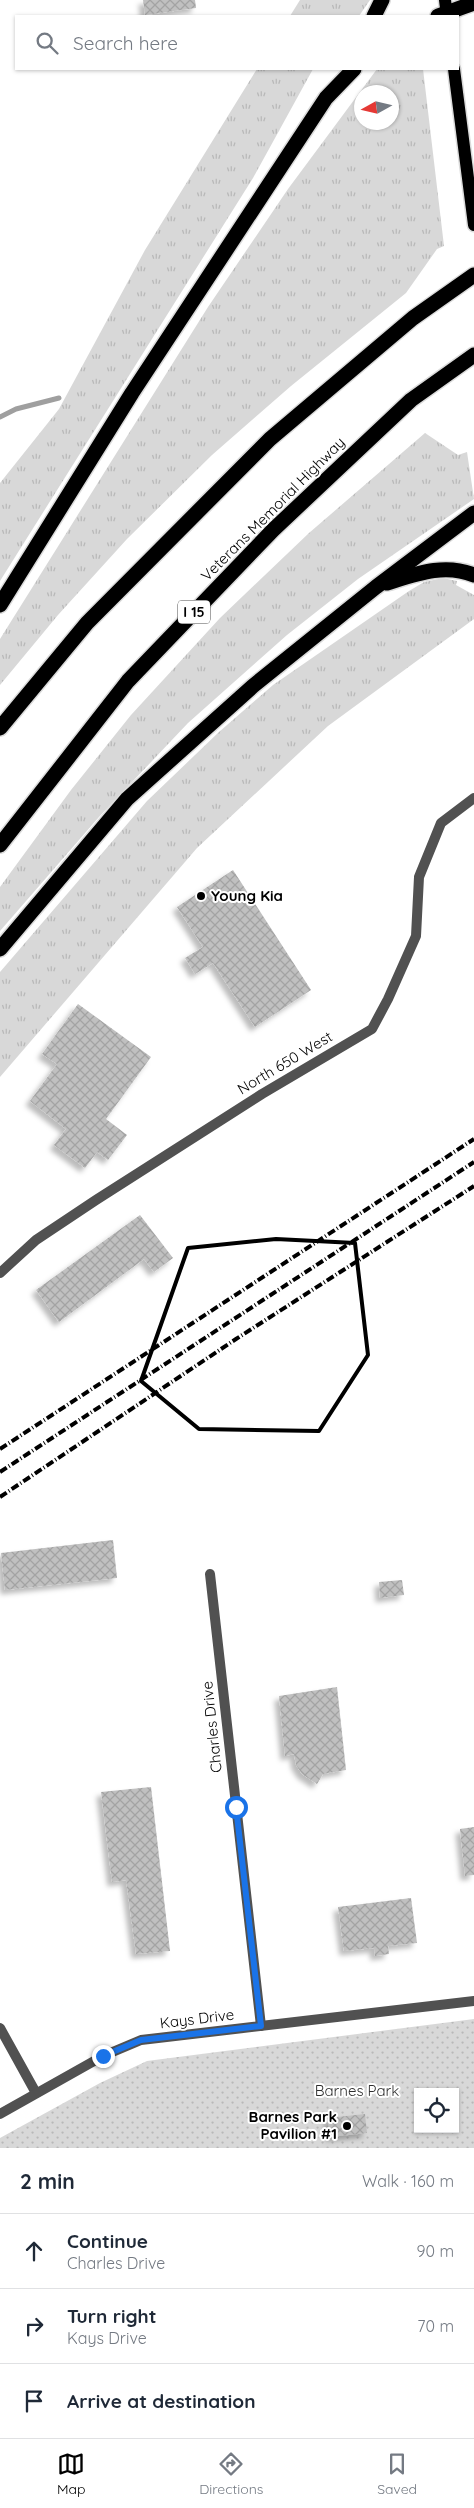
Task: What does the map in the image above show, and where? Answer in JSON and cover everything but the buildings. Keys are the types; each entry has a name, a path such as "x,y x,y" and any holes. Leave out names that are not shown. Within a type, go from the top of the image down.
{"highway":[{"path":"374,15 382,0"},
{"path":"444,11 474,3"},
{"path":"0,605 132,393 326,98 342,70"},
{"path":"326,98 353,70"},
{"path":"0,728 88,623 270,439 413,318 474,275"},
{"name":"Veterans Memorial Highway","path":"0,845 128,680 273,530 411,400 474,355"},
{"path":"0,948 127,799 253,686 376,587 474,513"},
{"path":"376,587 427,570 446,569 474,575"}],"main road":[{"path":"454,70 474,225"}],"street":[{"name":"North 650 West","path":"0,1273 36,1240 96,1200 262,1094 372,1029 388,999 416,936 419,877 441,823 474,798"},
{"name":"Charles Drive","path":"210,1574 261,2026"},
{"name":"Kays Drive","path":"0,2114 103,2056 141,2040 474,2001"},
{"path":"0,2028 36,2093"}],"highlighted area":[{"path":"276,1239 355,1243 368,1355 319,1431 199,1429 141,1381 188,1248"}],"green space":[{"path":"300,0 370,0 360,15 291,15"},
{"path":"256,70 312,70 253,178 0,581 0,483 59,409 145,250"},
{"path":"376,70 423,70 444,246 437,249 406,293 291,386 212,455 127,539 58,615 0,685 0,639 208,307 288,189 354,100 354,130 399,130 399,85 365,85"},
{"path":"425,433 458,455 467,452 474,499 358,579 287,635 188,723 99,817 0,931 0,887 71,790 131,715 220,618 309,533"},
{"path":"443,578 457,581 456,585 474,595 474,619 328,726 197,848 0,1077 0,972 147,801 219,732 273,685 409,591 424,582"},
{"name":"Barnes Park","path":"474,2019 474,2148 0,2148 0,2138 100,2083 147,2061"}],"waterway":[{"path":"0,417 16,409 59,398"}],"railway":[{"path":"0,1449 474,1139"},
{"path":"0,1472 474,1162"},
{"path":"0,1497 236,1339 474,1186"}],"place":[{"name":"Young Kia","path":"201,896"},
{"name":"Barnes Park Pavilion #1","path":"347,2126"}],"route":[{"path":"103,2056 141,2040 261,2026 236,1807"}]}
